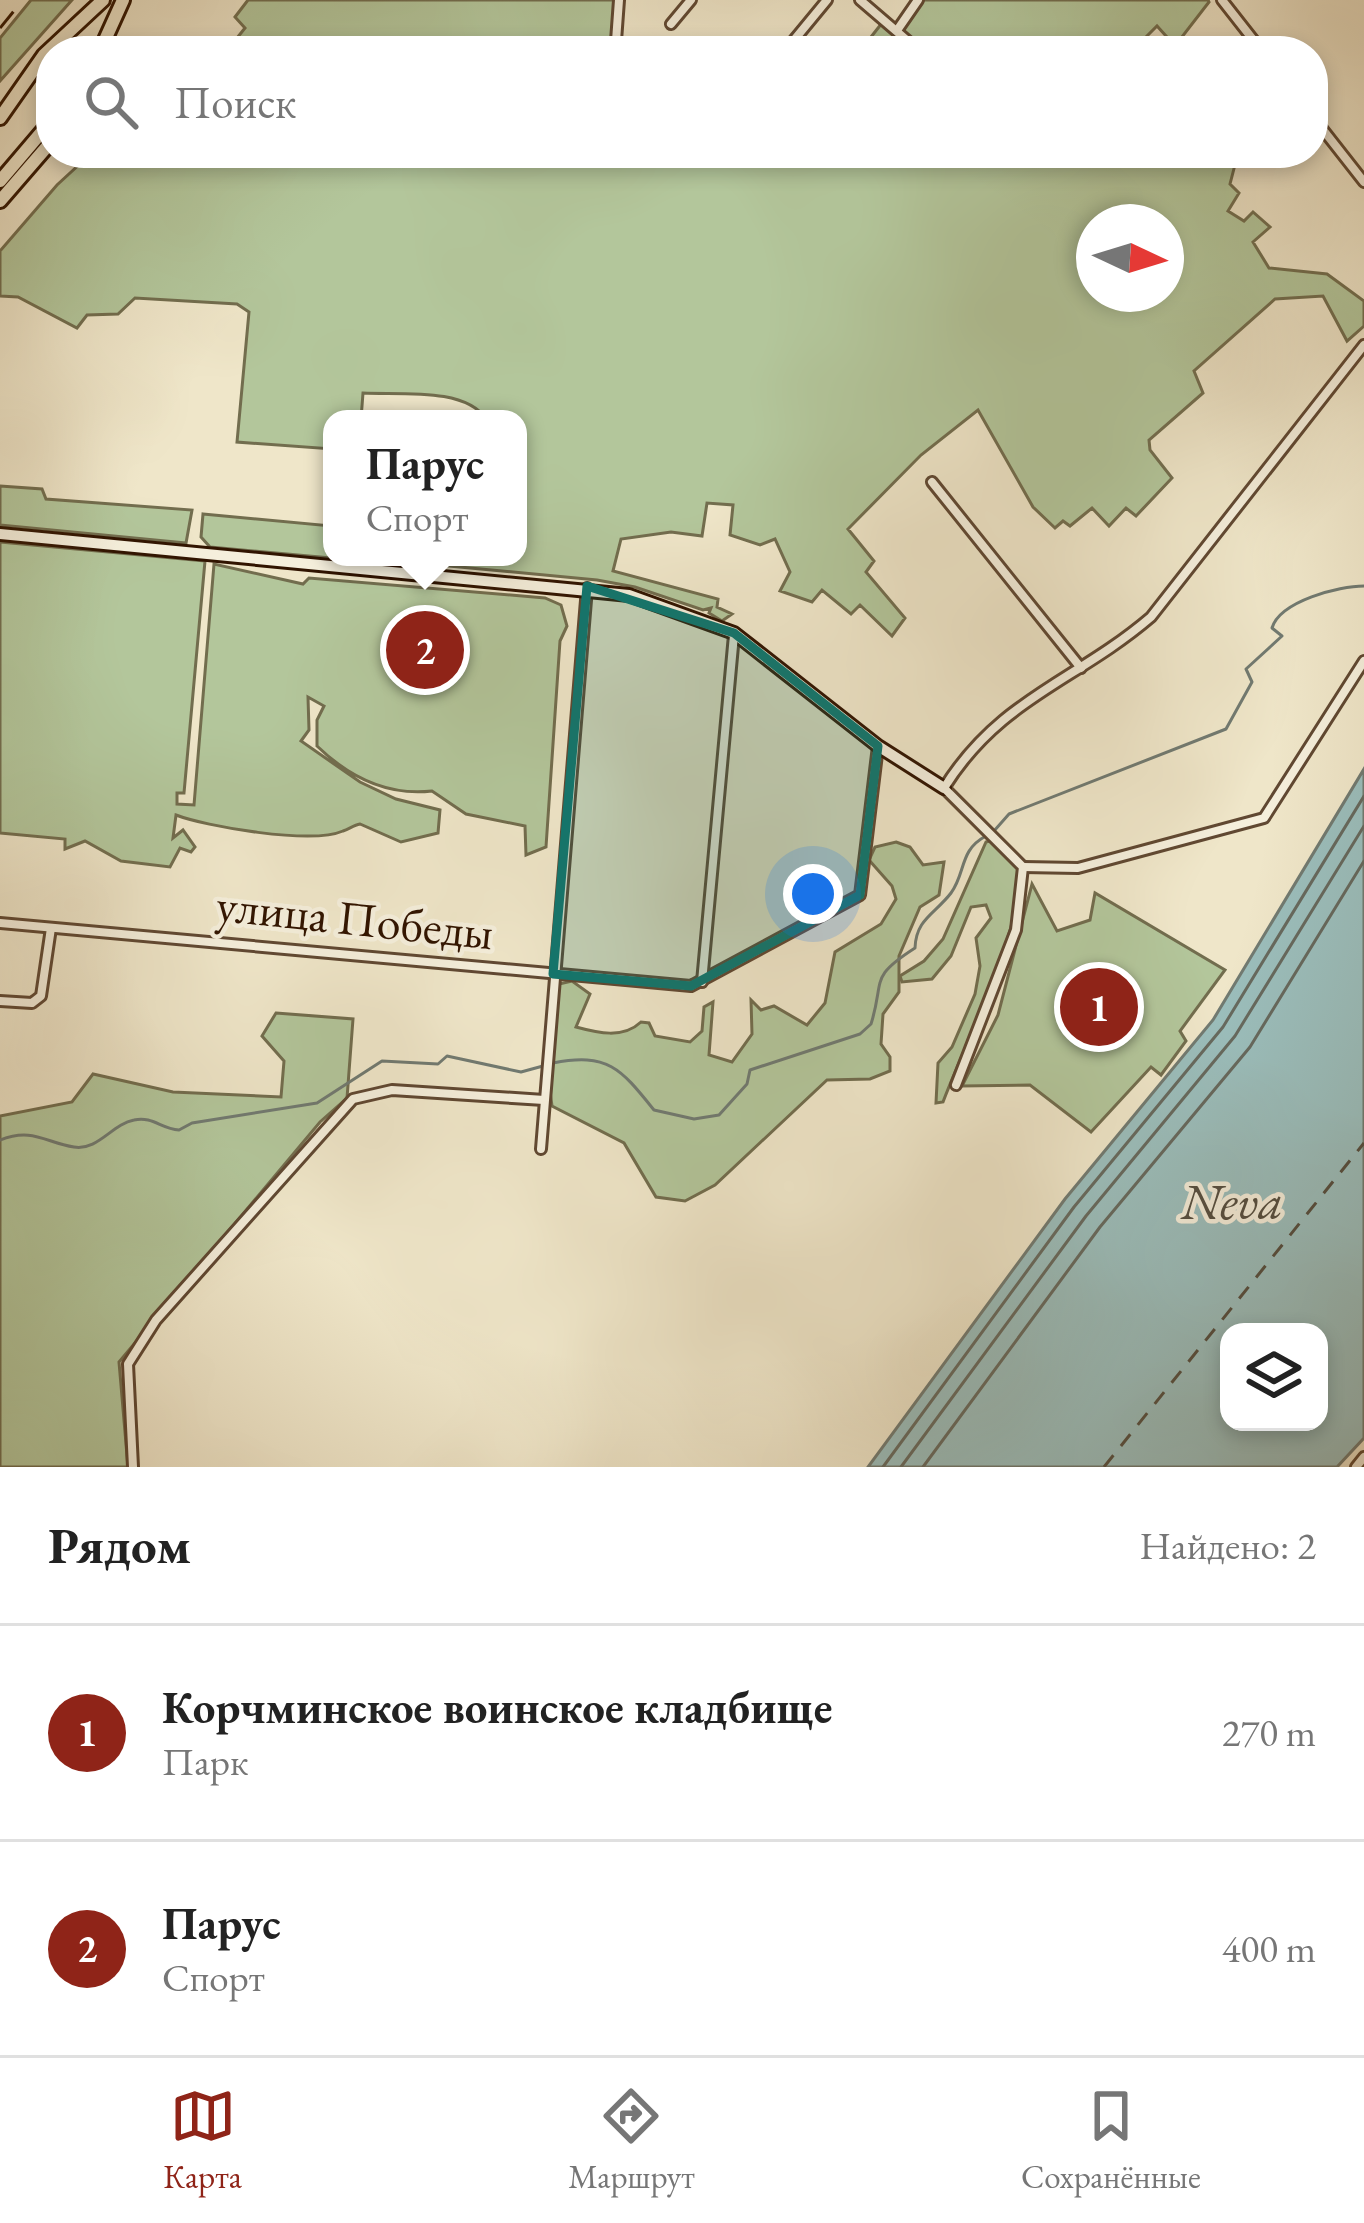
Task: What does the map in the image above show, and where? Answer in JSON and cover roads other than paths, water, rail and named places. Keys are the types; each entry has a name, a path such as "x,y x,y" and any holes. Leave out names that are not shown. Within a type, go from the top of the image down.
{"main road":[{"path":"64,36 103,0"},
{"path":"107,36 123,0"},
{"path":"0,118 36,66"},
{"path":"0,181 36,139"},
{"path":"0,201 36,159"}],"street":[{"path":"616,36 619,0"},
{"path":"671,24 691,0"},
{"path":"797,36 826,0"},
{"path":"860,0 904,36"},
{"path":"898,29 919,0"},
{"path":"1222,0 1250,36"},
{"path":"1328,136 1364,182"},
{"path":"944,788 1003,715 1081,668 1150,617 1364,346"},
{"path":"932,482 1081,668"},
{"path":"0,534 323,563"},
{"path":"361,566 587,586 664,604 734,633 878,746 944,788 1023,867 1078,868 1264,818 1364,661"},
{"path":"541,1149 587,586"},
{"path":"702,982 734,633"},
{"path":"702,982 860,895 878,746"},
{"path":"956,1085 1016,930 1023,867"},
{"name":"улица Победы","path":"0,923 691,986 702,982"},
{"path":"0,1001 32,1004 41,996 51,928"},
{"path":"133,1467 128,1364 156,1320 353,1099 392,1090 544,1100"},
{"path":"1356,1467 1364,1457"}],"water":[{"name":"Neva","path":"1364,769 1364,1438 1337,1467 868,1467 1065,1199 1213,1020"}],"waterway":[{"path":"994,831 1009,814 1226,729 1252,682 1246,669 1282,636 1272,628 1277,618 1312,597 1364,586"},
{"path":"553,1063 600,1062 622,1074 654,1110 694,1119 719,1115 747,1084 750,1070 860,1034 871,1024 884,974 915,948 923,923 951,893 971,848 986,836"},
{"path":"0,1140 31,1135 83,1147 134,1120 179,1130 192,1123 317,1103 382,1061 438,1064 447,1056 521,1072 543,1066"}],"railway":[{"path":"0,28 23,0"}],"place":[{"name":"Парус","path":"425,650"},
{"name":"Корчминское воинское кладбище","path":"1099,1007"}]}
